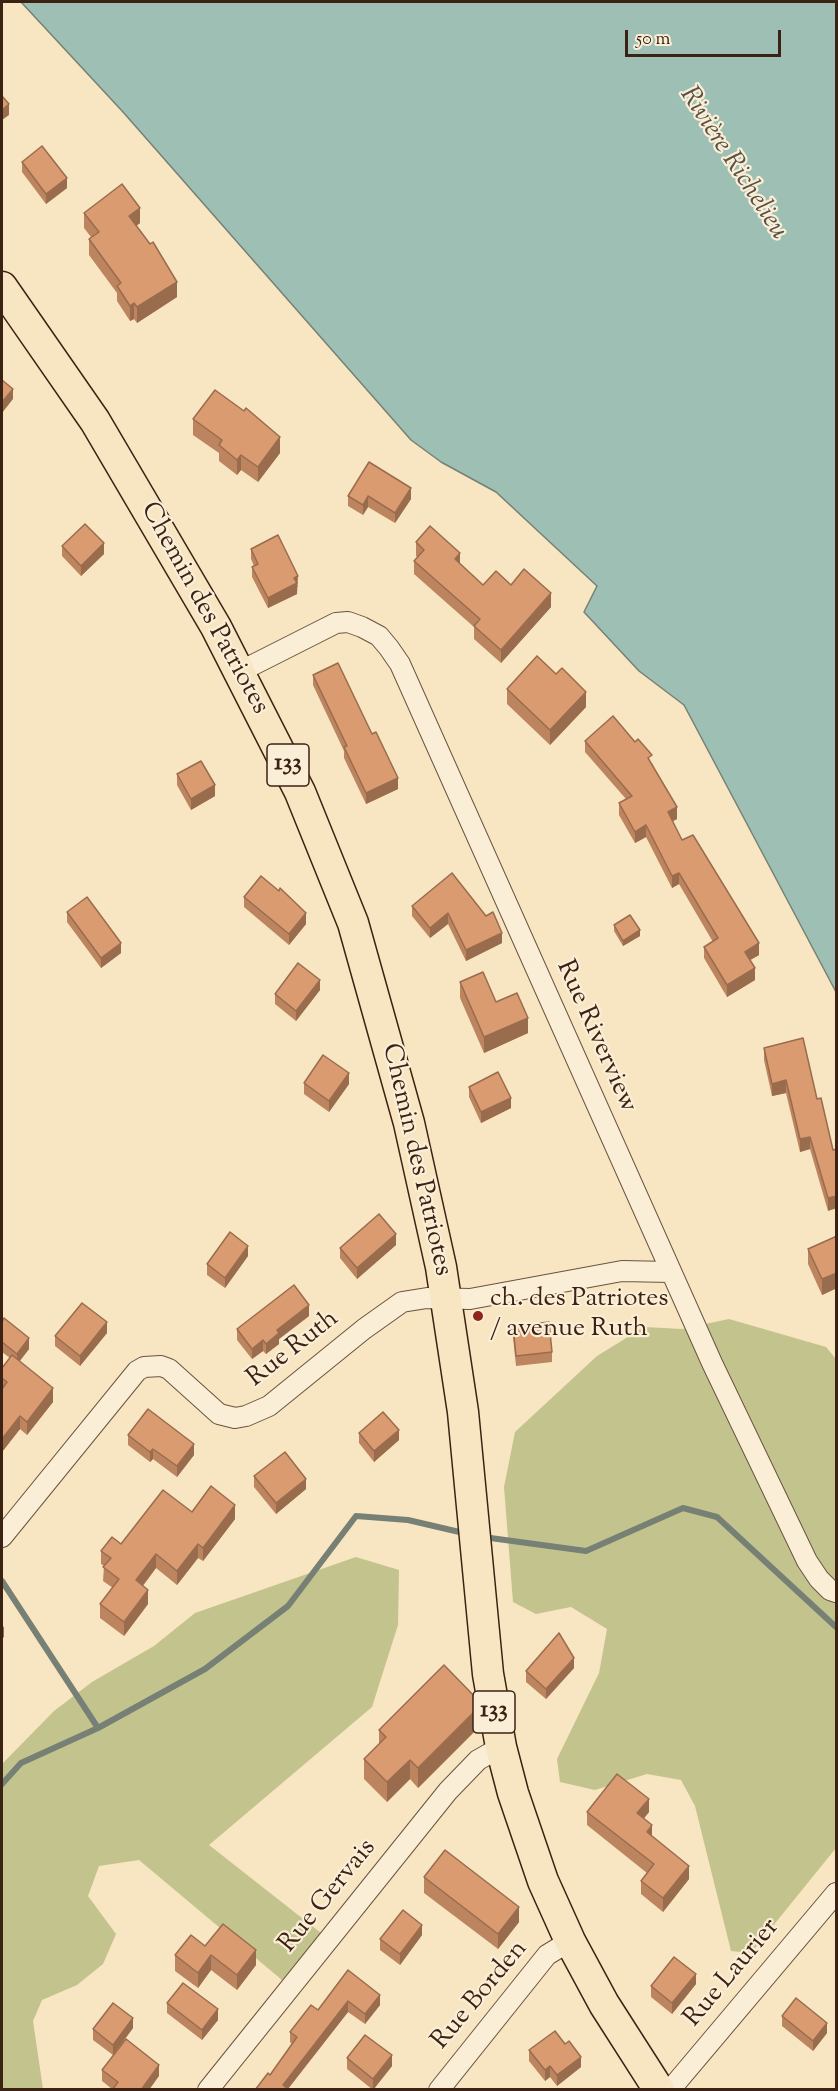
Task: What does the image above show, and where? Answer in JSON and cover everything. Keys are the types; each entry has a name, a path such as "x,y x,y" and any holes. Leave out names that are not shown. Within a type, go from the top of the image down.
{"main road":[{"name":"Chemin des Patriotes","path":"2,287 95,421 194,588 300,792 328,855 357,934 412,1133 447,1299 463,1413 488,1674 501,1748 527,1839 570,1941 604,2004 659,2090"}],"street":[{"name":"Rue Riverview","path":"239,672 336,623 348,622 379,636 400,664 670,1272 807,1561 819,1579 830,1590 837,1592"},
{"name":"Rue Ruth","path":"2,1537 137,1371 144,1366 161,1366 169,1369 219,1414 235,1418 269,1406 364,1329 402,1302 414,1299 470,1299 602,1273 670,1272"},
{"name":"Rue Gervais","path":"208,2090 448,1791 478,1760 501,1748"},
{"name":"Rue Laurier","path":"670,2090 837,1893"},
{"name":"Rue Borden","path":"439,2090 547,1955 570,1941"}],"green space":[{"path":"729,1319 826,1347 836,1359 836,1848 751,1953 731,1951 695,1806 681,1780 647,1774 595,1790 560,1782 557,1759 599,1673 607,1629 571,1607 536,1614 513,1602 504,1487 515,1432 597,1356 644,1327 682,1329"},
{"path":"356,1557 399,1570 398,1625 372,1707 209,1845 321,1933 282,1980 139,1860 99,1866 88,1896 116,1934 103,1964 77,1985 42,2000 33,2021 43,2089 2,2089 2,1764 54,1711 92,1682 154,1646 195,1613"}],"water":[{"name":"Rivière Richelieu","path":"21,2 836,2 836,992 684,705 639,671 584,612 597,586 496,492 441,462 411,440 123,112"}],"building":[{"path":"2,96 9,104 2,110"},
{"path":"42,146 67,178 46,194 22,162"},
{"path":"122,184 140,208 129,216 150,244 153,242 177,282 137,307 134,303 130,306 117,286 121,283 89,239 99,232 84,213"},
{"path":"2,380 13,389 2,402"},
{"path":"215,390 244,411 246,408 280,437 258,467 241,455 237,460 219,445 222,440 193,419"},
{"path":"369,462 411,488 395,513 368,496 363,505 348,496"},
{"path":"85,524 104,543 81,566 62,546"},
{"path":"430,526 460,553 455,559 483,585 496,571 511,585 524,569 551,593 501,650 474,626 480,619 414,561 424,550 416,542"},
{"path":"278,535 298,576 294,578 297,583 268,598 252,567 258,564 251,549"},
{"path":"537,656 556,674 562,668 586,692 550,730 507,689"},
{"path":"338,663 372,734 376,732 398,778 366,793 344,747 347,746 313,675"},
{"path":"613,716 635,742 638,739 652,755 648,758 677,807 668,812 682,840 693,835 759,943 745,952 755,968 727,985 704,947 718,938 679,873 672,876 646,825 635,832 619,803 632,796 585,741"},
{"path":"201,761 215,785 191,799 177,774"},
{"path":"452,873 486,916 493,912 502,933 466,950 448,913 430,928 412,906"},
{"path":"261,876 279,891 280,888 306,913 289,934 244,897"},
{"path":"87,897 121,943 101,958 67,912"},
{"path":"630,915 640,930 623,941 614,925"},
{"path":"298,963 320,980 296,1011 275,994"},
{"path":"483,972 496,1002 517,993 528,1018 484,1037 460,982"},
{"path":"803,1038 817,1099 821,1098 833,1150 837,1149 837,1196 828,1198 810,1137 800,1139 786,1080 772,1084 764,1048"},
{"path":"323,1055 349,1073 329,1101 304,1083"},
{"path":"498,1072 511,1098 481,1112 469,1087"},
{"path":"379,1214 396,1234 357,1268 340,1248"},
{"path":"230,1232 248,1246 225,1278 207,1264"},
{"path":"837,1236 837,1273 822,1279 808,1249"},
{"path":"294,1285 309,1305 277,1330 279,1333 266,1344 263,1340 252,1349 237,1329"},
{"path":"82,1303 107,1322 80,1356 55,1336"},
{"path":"4,1318 29,1338 17,1354 2,1342"},
{"path":"549,1322 552,1352 516,1356 513,1326"},
{"path":"12,1355 53,1388 27,1422 20,1416 2,1439 2,1389 7,1382 2,1378 2,1368"},
{"path":"148,1409 194,1444 177,1466 153,1449 150,1452 128,1435"},
{"path":"383,1412 399,1430 374,1451 359,1433"},
{"path":"285,1452 306,1479 276,1503 254,1476"},
{"path":"211,1486 235,1505 203,1548 198,1544 177,1571 156,1554 136,1580 148,1590 124,1622 100,1604 119,1579 103,1567 111,1558 101,1551 112,1537 121,1544 163,1490 192,1512"},
{"path":"559,1633 574,1658 546,1689 526,1671"},
{"path":"444,1665 479,1701 480,1706 418,1768 410,1760 387,1782 364,1759 386,1737 379,1730"},
{"path":"617,1774 649,1799 637,1813 652,1825 647,1832 689,1866 663,1898 641,1881 654,1864 587,1812"},
{"path":"445,1850 519,1907 498,1934 424,1877"},
{"path":"403,1910 422,1925 400,1954 380,1939"},
{"path":"223,1924 256,1950 237,1975 211,1955 198,1973 175,1955 191,1935 205,1946"},
{"path":"674,1957 696,1974 672,2003 651,1986"},
{"path":"348,1970 380,1995 365,2014 348,2001 283,2085 289,2090 255,2090 268,2073 270,2075 297,2037 290,2032 311,2005 318,2010"},
{"path":"183,1983 218,2009 202,2030 167,2003"},
{"path":"796,1998 827,2023 813,2041 782,2016"},
{"path":"113,2003 133,2018 113,2045 93,2029"},
{"path":"555,2031 565,2044 569,2041 581,2057 557,2075 550,2066 545,2070 529,2050"},
{"path":"365,2035 392,2055 373,2079 347,2058"},
{"path":"126,2039 159,2065 141,2090 112,2090 118,2082 102,2070"}],"waterway":[{"path":"483,1537 586,1551 683,1508 717,1517 836,1627"},
{"path":"2,1784 21,1763 98,1728 205,1669 288,1606 356,1516 408,1520 468,1534"},
{"path":"2,1581 98,1728"}],"place":[{"name":"ch. des Patriotes / avenue Ruth","path":"478,1316"}]}
